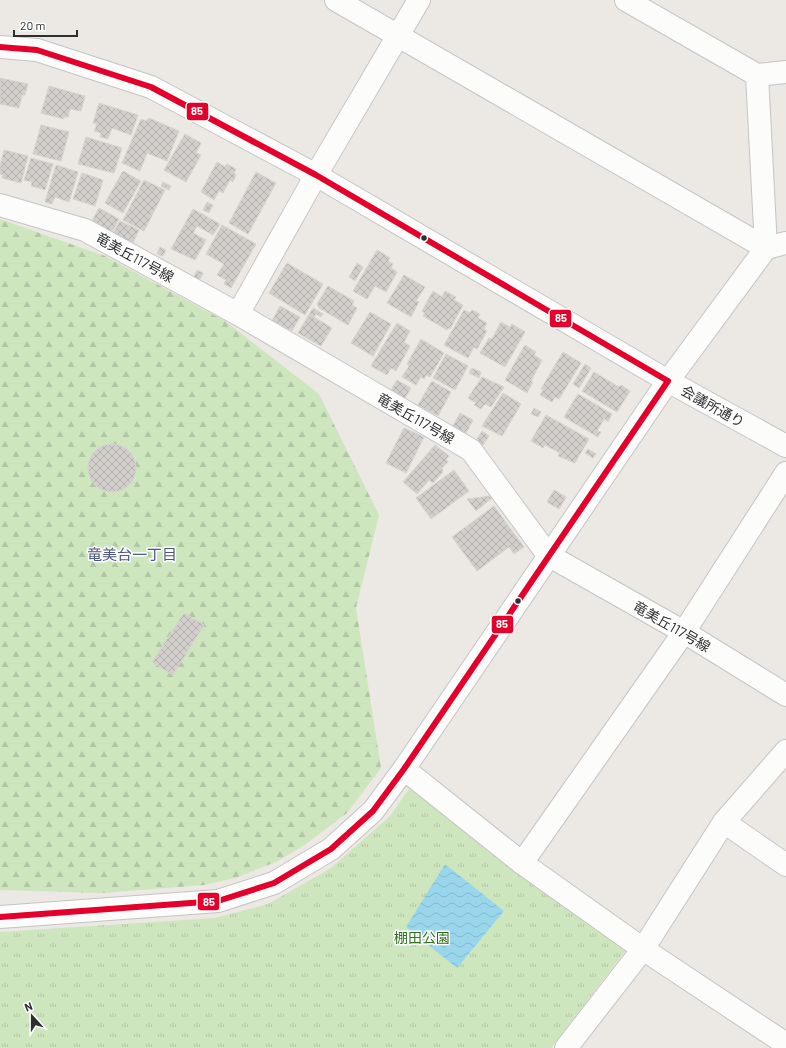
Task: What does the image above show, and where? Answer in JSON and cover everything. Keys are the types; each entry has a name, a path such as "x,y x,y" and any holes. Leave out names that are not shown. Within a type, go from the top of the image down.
{"street":[{"path":"336,0 398,36 776,245"},
{"path":"238,314 316,175 419,0"},
{"path":"626,0 757,75 786,72"},
{"name":"会議所通り","path":"0,47 36,50 151,87 316,175 668,381 786,446"},
{"path":"0,917 218,901 274,883 331,849 373,811 404,769 548,555 668,381 776,245 757,75"},
{"name":"竜美丘117号線","path":"0,205 85,230 238,314 471,450 548,555 684,632 786,695"},
{"path":"522,863 684,632 786,473"},
{"path":"566,1048 643,949 724,822 786,751"},
{"path":"404,769 522,863 643,949 786,1044"},
{"path":"724,822 786,864"}],"green space":[{"path":"0,219 105,256 225,321 319,394 379,515 356,608 381,768 347,813 306,844 276,862 235,878 204,885 102,893 0,890"},
{"name":"棚田公園","path":"409,789 626,950 551,1048 0,1048 0,932 215,918 268,904 331,868 389,817"}],"water":[{"path":"445,864 504,911 457,968 406,927"}],"building":[{"path":"0,78 28,84 25,95 22,95 19,108 0,104"},
{"path":"49,86 85,96 81,111 70,109 68,117 64,117 64,119 41,113"},
{"path":"99,103 138,115 131,135 112,128 108,139 100,137 101,133 94,131 97,124 93,123"},
{"path":"149,118 179,131 167,161 147,153 140,171 122,163 141,119 146,121"},
{"path":"41,125 69,132 61,161 33,154"},
{"path":"185,134 201,143 196,153 201,155 186,182 164,170"},
{"path":"86,137 122,148 114,173 78,164"},
{"path":"4,150 28,156 21,183 2,178 3,175 0,174 0,166"},
{"path":"31,158 53,164 45,190 31,186 32,182 24,180"},
{"path":"217,162 225,167 227,164 236,169 234,173 236,175 233,182 230,180 223,193 219,191 214,200 201,192"},
{"path":"56,165 78,172 69,202 55,197 52,204 45,202"},
{"path":"123,171 141,181 123,213 105,203"},
{"path":"256,172 276,183 248,234 229,223"},
{"path":"82,173 103,180 95,206 73,199"},
{"path":"144,180 165,190 144,231 123,220"},
{"path":"163,182 171,186 169,190 161,186"},
{"path":"207,202 213,205 209,213 203,210"},
{"path":"99,208 119,219 112,232 92,221"},
{"path":"193,209 220,224 213,235 197,226 193,233 206,240 195,260 171,249"},
{"path":"120,221 139,230 133,243 113,233"},
{"path":"222,225 256,244 231,288 224,284 226,280 217,275 224,264 206,254"},
{"path":"160,247 166,250 163,256 157,254"},
{"path":"377,250 390,258 388,261 393,264 391,268 397,272 386,292 375,286 367,299 353,291"},
{"path":"287,263 323,284 305,315 269,293"},
{"path":"357,263 363,267 355,281 349,277"},
{"path":"197,270 203,273 200,279 194,277"},
{"path":"404,275 425,287 416,301 419,302 411,317 387,303"},
{"path":"328,286 354,301 352,305 357,308 348,325 319,308 317,304"},
{"path":"433,291 442,297 445,291 456,297 454,300 463,305 450,329 448,328 447,330 423,316 425,313 422,311"},
{"path":"280,306 300,317 292,331 272,321"},
{"path":"313,308 323,314 321,317 316,314 314,317 332,328 321,346 298,333"},
{"path":"464,310 470,313 472,310 480,314 478,318 487,323 484,329 487,331 477,349 474,347 468,358 444,345"},
{"path":"370,312 391,324 373,356 351,343"},
{"path":"501,322 510,327 512,324 525,332 505,367 480,353 489,338 492,339"},
{"path":"397,323 410,331 404,342 410,346 396,371 391,368 387,375 371,366"},
{"path":"421,339 444,353 430,377 426,375 424,379 421,377 416,385 402,377 409,366 407,364"},
{"path":"525,345 536,352 534,355 542,360 531,381 533,382 527,393 505,380"},
{"path":"563,352 581,363 559,399 555,397 552,402 540,395 543,390 541,389"},
{"path":"446,354 468,366 455,390 433,378"},
{"path":"585,364 591,368 579,388 573,384"},
{"path":"472,368 481,372 479,378 469,373"},
{"path":"594,372 619,387 621,385 630,391 617,412 582,391"},
{"path":"482,377 504,387 491,407 485,404 481,409 474,405 476,403 468,398"},
{"path":"397,380 411,388 405,398 391,390"},
{"path":"432,381 451,392 438,416 418,405"},
{"path":"503,393 521,404 502,436 482,426"},
{"path":"578,394 612,414 608,422 604,419 597,431 601,432 598,437 564,417"},
{"path":"534,408 541,412 538,417 531,414"},
{"path":"460,413 473,420 466,433 453,426"},
{"path":"546,415 589,439 575,463 558,456 560,453 545,445 543,448 531,441"},
{"path":"404,428 424,437 406,473 386,463"},
{"path":"482,431 489,436 483,445 476,441"},
{"path":"112,444 121,446 129,451 134,459 136,468 134,477 129,485 121,490 112,492 103,490 95,485 90,477 88,468 90,459 95,451 103,446"},
{"path":"435,445 449,456 446,459 448,462 442,468 443,472 433,483 429,480 417,494 403,482"},
{"path":"588,449 596,454 593,458 585,453"},
{"path":"454,470 469,491 431,519 416,498"},
{"path":"554,490 566,497 559,509 547,502"},
{"path":"490,496 492,498 476,511 467,499"},
{"path":"494,506 524,547 514,554 509,547 477,571 452,537"},
{"path":"184,613 204,625 173,675 152,662"}],"transit line":[{"name":"85","path":"0,47 37,50 151,87 316,175 668,381 404,769 373,811 331,849 274,883 218,901 0,917"}],"district":[{"name":"竜美台一丁目","path":"132,554"}]}
